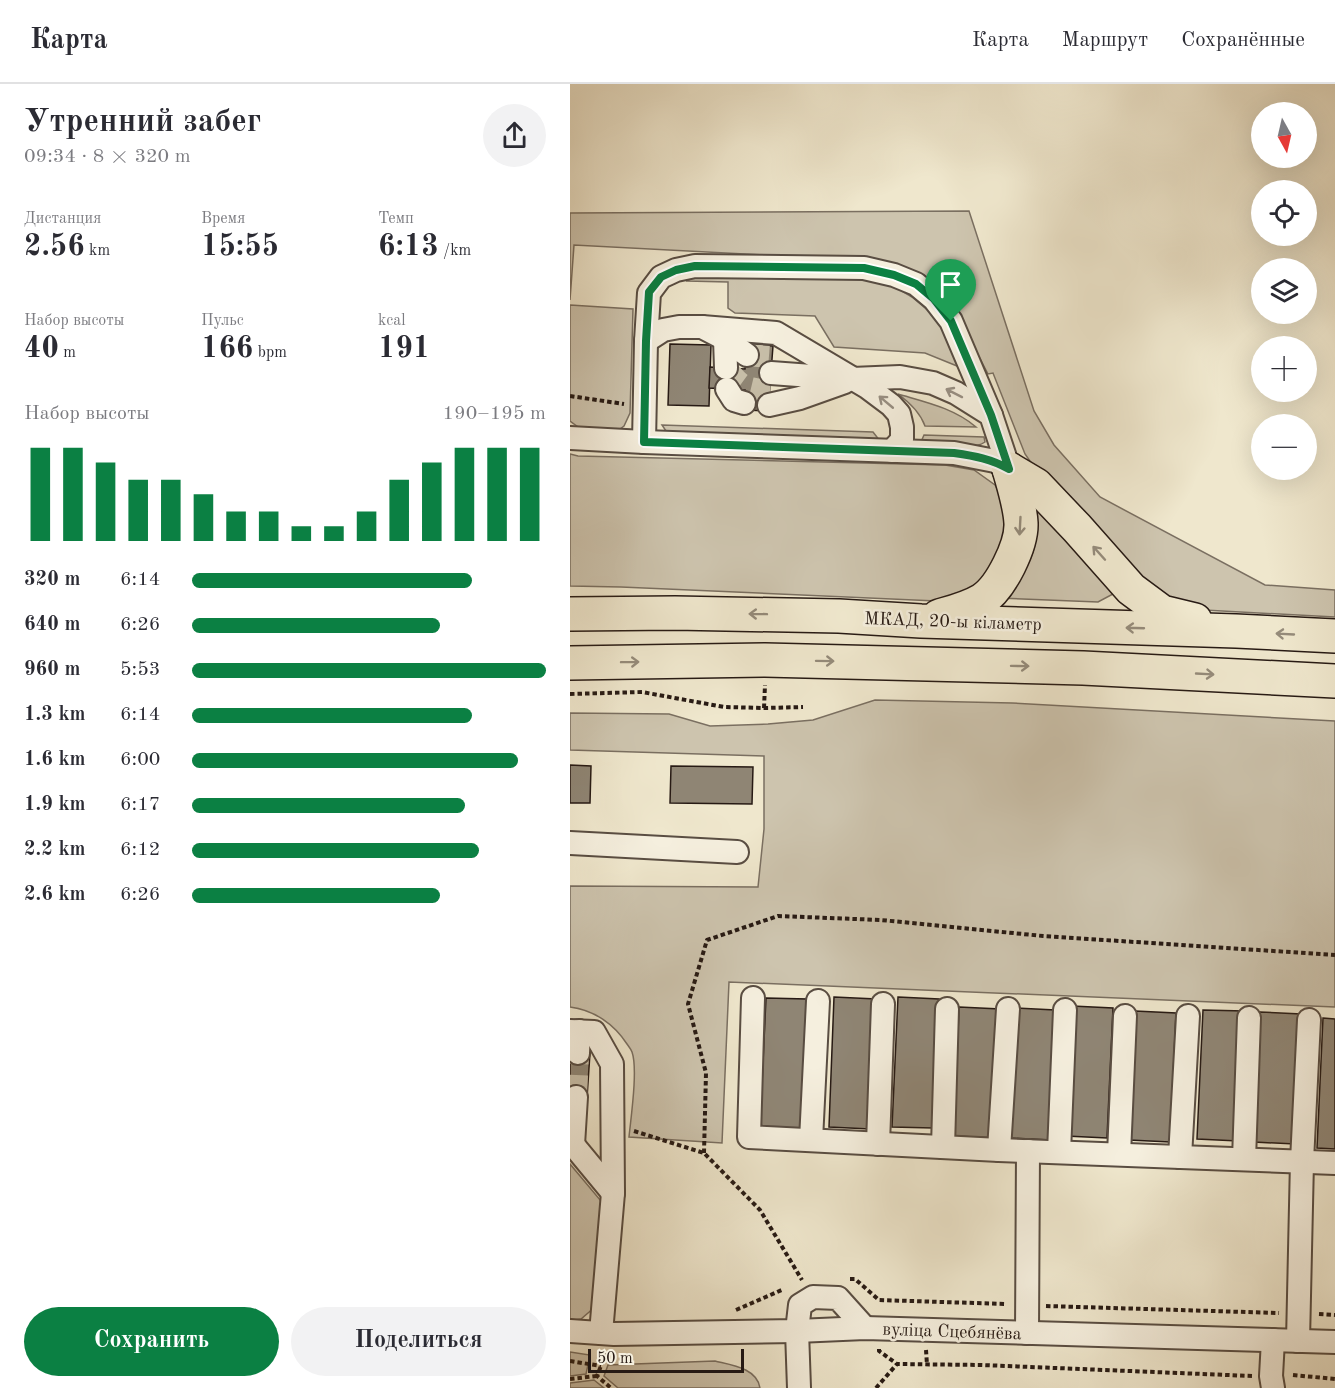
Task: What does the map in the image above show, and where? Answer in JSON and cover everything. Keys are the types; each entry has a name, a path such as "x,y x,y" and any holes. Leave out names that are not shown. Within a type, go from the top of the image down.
{"highway":[{"path":"921,621 964,608 984,599 999,582 1011,562 1021,525 1009,469"},
{"path":"1009,469 1036,485 1131,589 1162,612 1236,631"},
{"name":"МКАД, 20-ы кіламетр","path":"570,614 839,616 1335,636"},
{"path":"570,671 765,660 1083,668 1335,681"}],"street":[{"path":"644,442 649,292 661,277 676,270 695,266 864,268 894,275 916,284 934,299 951,321 991,415 1009,469"},
{"path":"646,341 663,330 679,327 776,333 867,387 891,405 899,414 902,428 902,440 892,451"},
{"path":"702,327 725,339 747,355"},
{"path":"725,339 732,386"},
{"path":"852,379 770,381 900,377 933,383 956,393 991,415"},
{"path":"570,438 954,453 995,461 1009,469"},
{"path":"570,843 736,852"},
{"path":"753,998 749,1137 999,1150 1335,1162"},
{"path":"811,1140 818,1001"},
{"path":"878,1143 883,1005"},
{"path":"943,1147 947,1009"},
{"path":"999,1150 1008,1009"},
{"path":"1059,1152 1065,1010"},
{"path":"1119,1154 1125,1016"},
{"path":"1180,1157 1188,1016"},
{"path":"1244,1159 1249,1018"},
{"path":"1298,1341 1302,1161 1309,1020"},
{"path":"576,1038 594,1032 612,1064 613,1193 601,1334"},
{"path":"576,1097 572,1143 613,1193"},
{"path":"1027,1333 1028,1151"},
{"path":"799,1388 797,1331 800,1305 813,1297 838,1298 865,1328"},
{"name":"вуліца Сцебянёва","path":"570,1331 614,1335 865,1328 1335,1342"},
{"path":"1272,1382 1273,1340"}],"path":[{"path":"570,671 642,692 724,707 803,707"},
{"path":"704,1153 706,1073 688,1004 707,940 778,916 881,920 1043,936 1335,955"},
{"path":"612,1124 704,1153 760,1210 802,1281"},
{"path":"855,1279 879,1300 1335,1315"},
{"path":"570,1361 601,1366"},
{"path":"876,1388 897,1364 982,1365 1248,1376 1272,1382 1302,1375 1335,1378"},
{"path":"570,1379 597,1376"}],"shaded area":[{"path":"969,211 1034,411 1054,445 1100,497 1265,585 1335,590 1335,617 1204,610 1166,601 1046,484 1025,454 993,373 988,374 952,305 860,260 574,245 570,300 570,213"},
{"path":"697,276 860,279 892,285 912,297 931,313 946,334 962,368 925,353 834,347 815,316 735,313 728,308 728,282 686,281"},
{"path":"570,305 633,309 630,413 624,426 616,432 585,432 570,421"},
{"path":"898,394 949,410 976,427 925,426 914,408"},
{"path":"662,425 873,432 880,441 671,435"},
{"path":"924,435 984,437 985,442 979,445 963,446 921,442"},
{"path":"570,454 945,465 974,470 995,485 1007,506 1008,548 994,572 959,602 570,586"},
{"path":"1029,492 1114,579 1113,594 1098,602 998,598 1022,573 1035,544 1034,513"},
{"path":"875,700 1012,703 1335,721 1335,1007 729,982 722,1143 629,1137 634,1081 632,1051 616,1030 603,1019 587,1011 570,1007 570,886 758,887 764,829 764,756 570,750 570,713 669,714 710,726 768,724 813,720"},
{"path":"570,1164 601,1201 602,1212 595,1307 581,1319 570,1321"},
{"path":"570,1352 590,1355 586,1374 570,1376"},
{"path":"715,1361 749,1372 758,1381 760,1388 618,1388 604,1376 608,1365"},
{"path":"594,1380 604,1388 570,1388 570,1383"}],"building":[{"path":"670,344 711,345 709,406 668,405"},
{"path":"747,344 773,346 768,411 744,410 745,390 709,388 710,367 745,369"},
{"path":"570,765 591,766 590,803 570,803"},
{"path":"671,766 753,767 752,804 670,803"},
{"path":"834,997 876,999 870,1129 829,1127"},
{"path":"898,997 939,999 933,1128 892,1127"},
{"path":"766,998 807,999 801,1129 760,1127"},
{"path":"1072,1006 1113,1008 1107,1138 1066,1136"},
{"path":"959,1007 1000,1009 995,1138 954,1136"},
{"path":"1014,1008 1055,1010 1050,1140 1009,1138"},
{"path":"1203,1010 1244,1011 1238,1141 1197,1139"},
{"path":"1135,1011 1176,1013 1170,1142 1129,1140"},
{"path":"1260,1012 1301,1014 1295,1144 1254,1142"},
{"path":"1323,1018 1335,1019 1335,1149 1317,1148"},
{"path":"570,1052 590,1053 587,1098 570,1097"}],"tunnel":[{"path":"747,355 772,357"},
{"path":"726,368 744,386 770,391"},
{"path":"576,1097 578,1053"}],"route":[{"path":"695,266 864,268 894,275 916,284 934,299 951,321 991,415 1009,469 995,461 954,453 644,442 649,292 661,277 676,270 695,266"}]}
